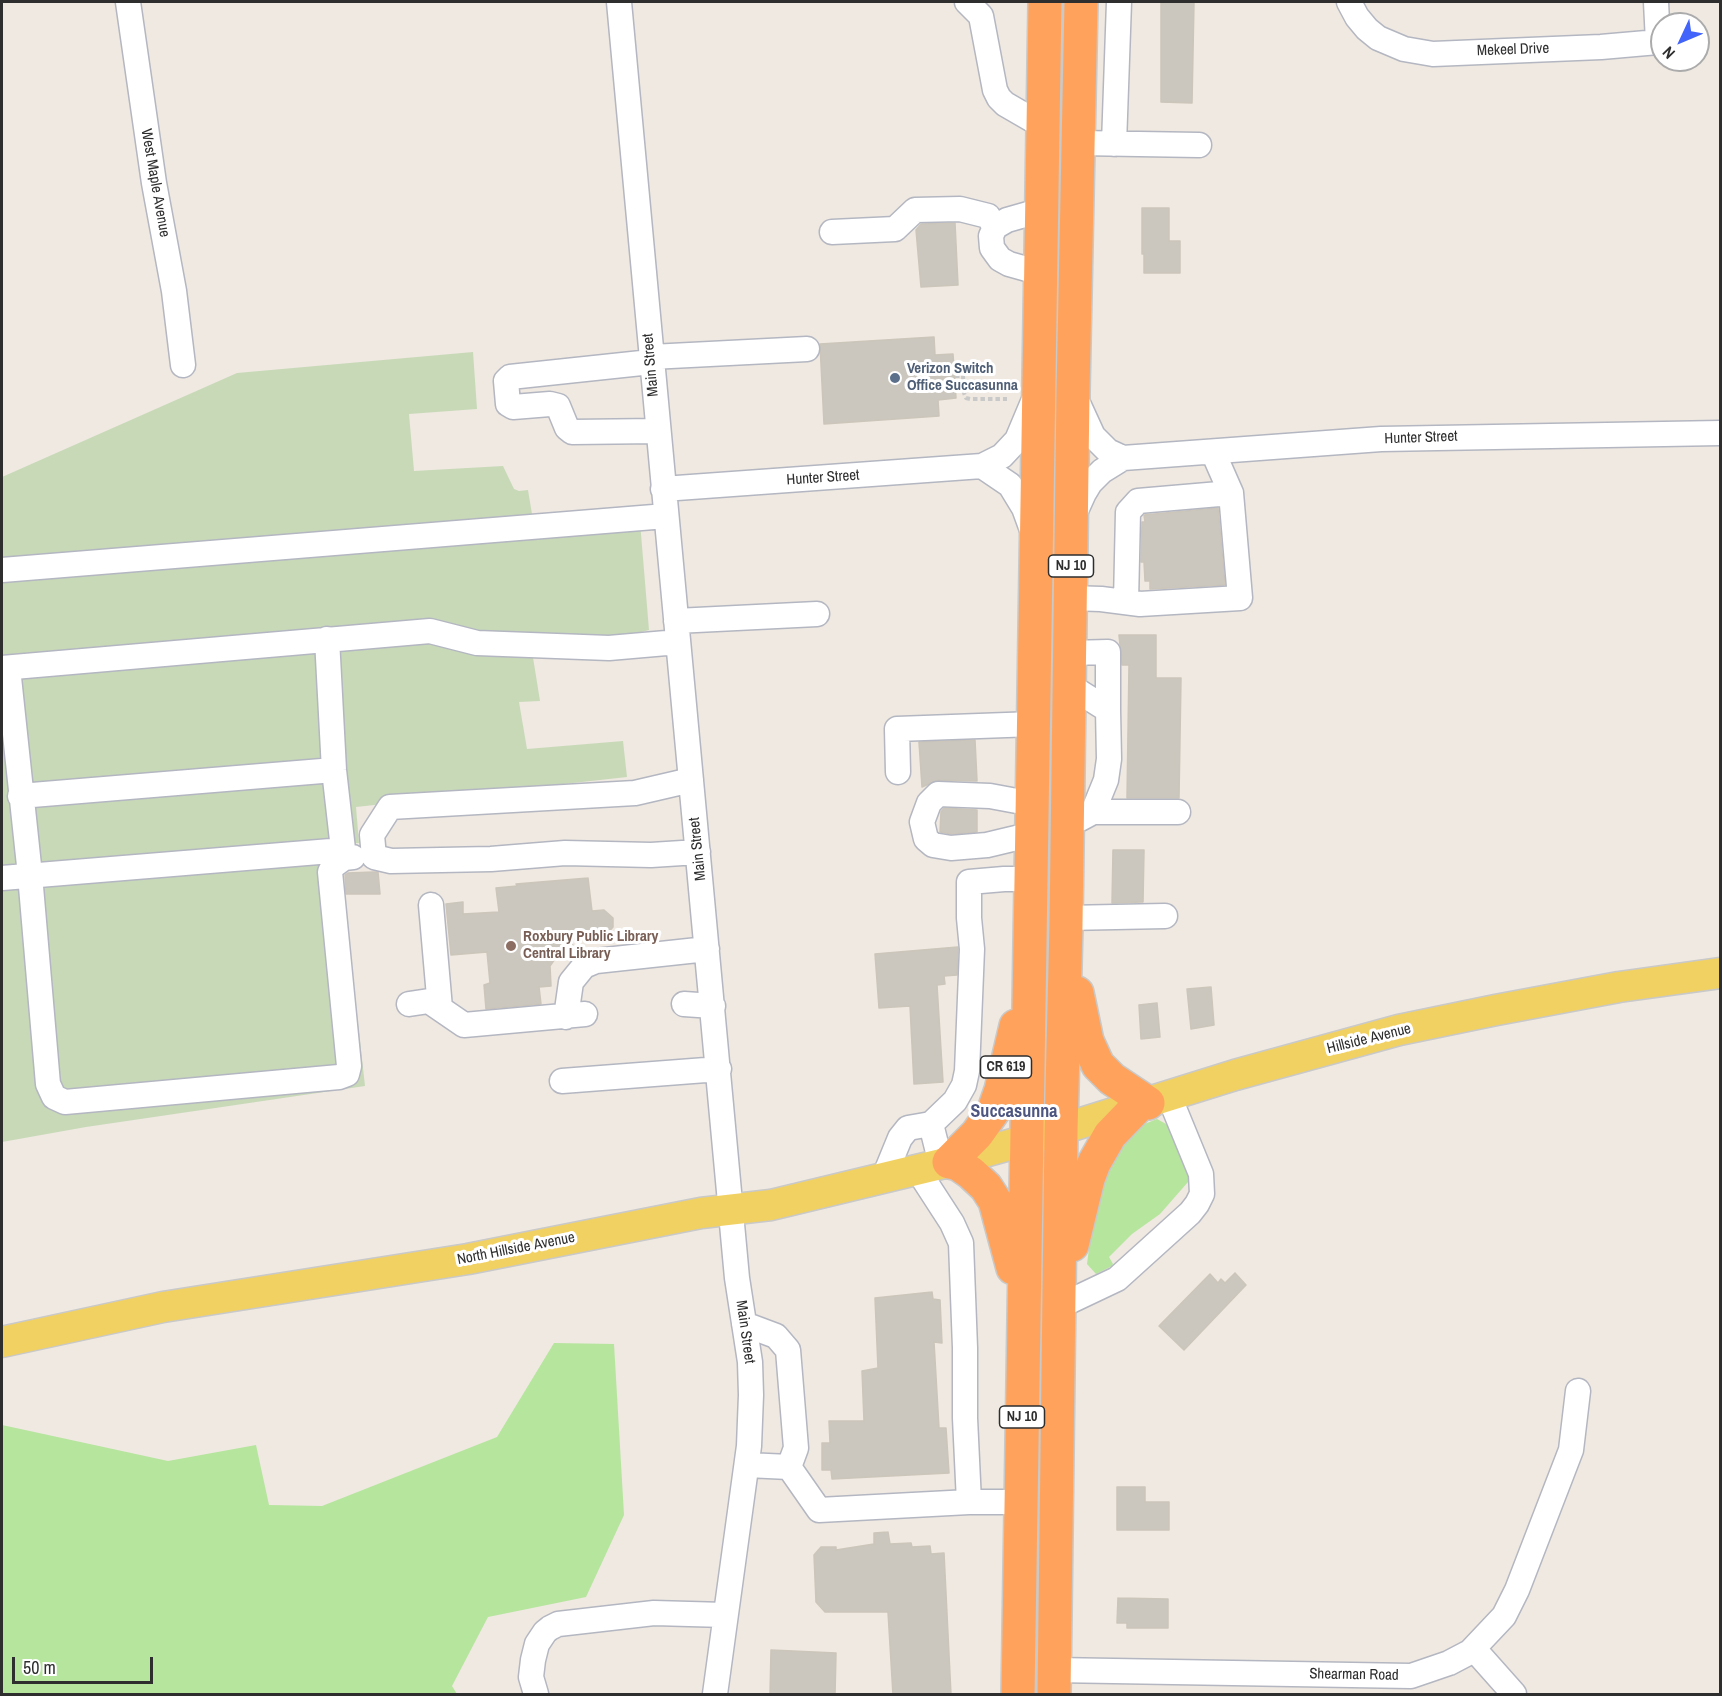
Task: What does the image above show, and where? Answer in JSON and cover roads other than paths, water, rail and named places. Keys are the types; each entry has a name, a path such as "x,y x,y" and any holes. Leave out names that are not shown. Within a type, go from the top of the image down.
{"highway":[{"name":"NJ 10","path":"1018,1695 1045,2"},
{"name":"NJ 10","path":"1054,1682 1058,1297 1066,922 1080,819 1070,686 1070,652 1081,2"},
{"path":"1058,1297 1094,1163 1110,1135 1152,1102 1104,1073 1093,1055 1082,1019 1066,922"},
{"name":"CR 619","path":"936,1165 977,1134 994,1110 1001,1090 1031,957"},
{"path":"936,1165 958,1164 986,1187 995,1201 1023,1312"}],"main road":[{"name":"Hillside Avenue","path":"1027,1140 1255,1069 1410,1028 1608,989 1720,973"},
{"name":"North Hillside Avenue","path":"2,1342 174,1305 468,1259 701,1213 771,1205 936,1165 1027,1140"}],"street":[{"name":"West Maple Avenue","path":"128,2 154,183 174,291 183,365"},
{"name":"Main Street","path":"619,2 731,1209 751,1378 747,1465 715,1695"},
{"path":"1114,144 1119,2"},
{"name":"Mekeel Drive","path":"1349,2 1367,30 1378,38 1404,50 1433,54 1658,42 1656,2"},
{"path":"974,6 999,98 1005,104 1043,126"},
{"path":"1079,143 1199,146"},
{"path":"832,232 895,228 915,210 960,209 988,216 995,227"},
{"path":"1041,273 1009,264 1000,259 994,253 991,236 995,227 1010,219 1042,210"},
{"path":"658,431 572,432 567,428 558,406 550,404 513,407 508,404 506,381 510,377 651,359 807,349"},
{"name":"Hunter Street","path":"663,489 982,466 1002,456 1017,440 1039,386"},
{"path":"1073,392 1093,436 1108,451 1123,458"},
{"name":"Hunter Street","path":"1123,458 1381,439 1720,433"},
{"path":"1071,598 1140,604 1240,598 1232,494 1213,452"},
{"path":"1072,520 1083,492 1090,483 1102,471 1123,458"},
{"path":"982,466 1000,476 1012,488 1029,518 1036,545"},
{"path":"1126,602 1128,512 1138,501 1232,494"},
{"path":"2,570 666,516"},
{"path":"698,852 651,855 565,853 491,859 391,861 374,856 344,858 330,872 349,1066 347,1074 339,1077 65,1102 54,1097 48,1084 30,875 5,668 430,631 477,643 609,648 677,631 817,614"},
{"path":"327,639 334,770 344,858"},
{"path":"1070,652 1108,652 1110,736 1107,780 1080,819"},
{"path":"1070,686 1108,710"},
{"path":"898,771 897,729 1035,724"},
{"path":"20,796 334,770"},
{"path":"374,856 372,835 390,807 635,793 691,780"},
{"path":"1080,819 1178,812"},
{"path":"2,878 331,851 344,858"},
{"path":"884,1177 900,1138 908,1128 931,1124 955,1101 964,1085 968,1071 972,950 969,882 1032,879"},
{"path":"430,905 440,1008"},
{"path":"1066,922 1165,916"},
{"path":"409,1004 429,1001 464,1025 576,1016 571,982 584,966 596,961 707,949"},
{"path":"684,1004 713,1005"},
{"path":"562,1081 719,1069"},
{"path":"1058,1297 1117,1279 1190,1213 1202,1194 1201,1174 1152,1102"},
{"path":"931,1124 936,1165 952,1223 961,1243 969,1502"},
{"path":"744,1324 776,1336 788,1350 796,1448 789,1467"},
{"name":"Shearman Road","path":"1054,1682 1248,1684 1411,1676 1449,1663 1474,1648 1504,1616 1518,1590 1571,1450 1578,1391"},
{"path":"747,1465 789,1467"},
{"path":"789,1467 819,1510 969,1502 1021,1502"},
{"path":"536,1695 531,1677 533,1660 537,1644 550,1628 568,1623 654,1613 725,1615"},
{"path":"1474,1648 1514,1695"}],"place":[{"name":"Verizon Switch Office Succasunna","path":"895,378"},
{"name":"Roxbury Public Library Central Library","path":"511,946"}],"district":[{"name":"Succasunna","path":"1014,1112"}]}
